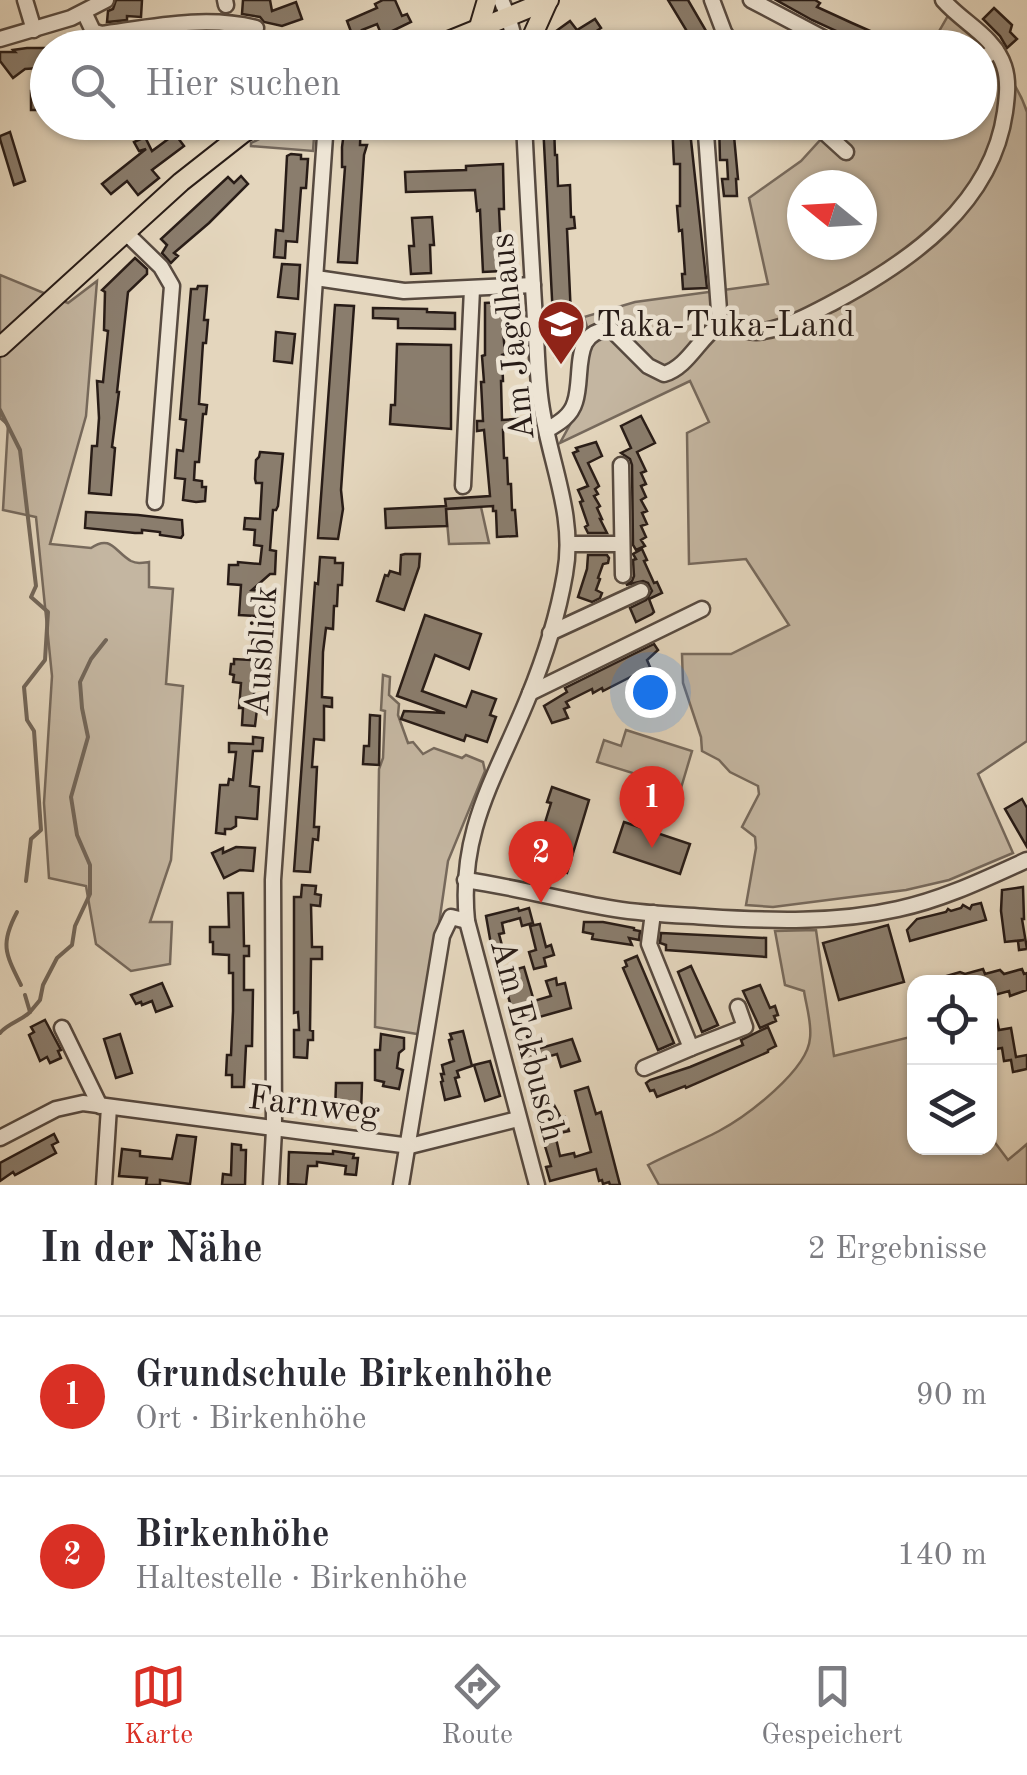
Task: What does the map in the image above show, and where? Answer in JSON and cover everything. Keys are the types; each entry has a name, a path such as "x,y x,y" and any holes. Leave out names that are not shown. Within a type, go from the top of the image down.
{"main road":[{"path":"479,27 487,0"},
{"path":"473,30 504,8 548,0"},
{"path":"535,30 548,0"},
{"path":"0,347 125,232 234,140"}],"street":[{"path":"25,0 34,30 106,0"},
{"path":"712,0 723,30"},
{"path":"751,0 808,30"},
{"path":"943,0 977,30"},
{"path":"84,12 93,30"},
{"path":"131,30 222,22 256,28"},
{"path":"0,39 30,31"},
{"path":"547,430 564,420 575,404 583,348 600,330 612,330 648,366 664,374 675,371 708,332 720,324 762,332 808,314 902,262 963,206 1000,140 1008,87 997,52"},
{"name":"Ausblick","path":"272,1185 273,880 325,140"},
{"name":"Am Jagdhaus","path":"466,916 465,880 476,819 530,692 550,633 565,576 568,544 566,511 541,403 525,140"},
{"path":"706,140 720,324"},
{"path":"833,140 846,152"},
{"path":"125,232 160,266 172,286 154,502"},
{"path":"316,278 404,291 533,285"},
{"path":"464,486 472,289"},
{"path":"621,464 623,575"},
{"path":"568,544 622,544"},
{"path":"550,633 641,591"},
{"path":"530,692 702,610"},
{"path":"465,880 653,914 757,920 858,916 898,909 975,885 1027,860"},
{"path":"653,914 649,944 691,1048"},
{"path":"402,1185 442,936 451,917 466,916"},
{"name":"Am Eckbusch","path":"466,916 537,1185"},
{"path":"644,1068 745,1027 738,1007"},
{"path":"62,1028 104,1106 104,1185"},
{"name":"Farnweg","path":"0,1138 69,1105 83,1103 410,1146 518,1119"}],"shaded area":[{"path":"949,14 966,30 940,30"},
{"path":"997,62 1014,83 1027,112 1027,741 978,774 1013,853 949,880 906,890 773,907 746,905 756,848 755,837 742,827 759,794 758,786 702,751 683,683 682,654 731,654 789,625 746,559 689,564 687,433 709,422 690,381 560,443 579,408 592,343 584,317 635,302 768,284 749,198 787,171 787,260 877,260 877,170 788,170 820,140 997,140"},
{"path":"257,140 314,140 313,151 251,143"},
{"path":"0,275 68,303 97,281 86,416 50,544 91,548 108,544 131,561 149,562 149,587 173,589 166,684 183,686 171,860 150,922 172,922 170,964 131,971 96,944 86,886 49,878 44,803 52,676 36,517 3,510 8,425 0,418"},
{"path":"481,507 489,543 449,544 446,509"},
{"path":"383,675 390,677 389,695 399,704 398,715 408,743 413,742 423,754 434,748 462,758 466,755 483,762 485,771 448,861 423,1035 375,1027"},
{"path":"626,730 692,751 681,788 597,762 604,740 621,746"},
{"path":"816,930 834,1056 907,1038 907,1155 997,1155 997,1145 1008,1160 1027,1144 1027,1185 659,1185 648,1165 731,1124 788,1078 807,1051 810,1026 804,991 785,985 775,931"}],"building":[{"path":"116,0 142,0 141,17 127,16 127,20 107,22 108,11"},
{"path":"243,0 270,0 272,11 296,2 302,19 282,26 264,22 260,17 242,14"},
{"path":"395,0 402,16 407,14 411,22 394,30 380,30 377,24 350,30 347,21 377,8 375,4"},
{"path":"668,0 688,0 706,30 686,30"},
{"path":"776,0 815,0 820,3 817,7 868,30 834,30"},
{"path":"994,8 1012,25 1010,32 1017,39 1007,48 997,30 983,19"},
{"path":"595,19 601,28 598,30 577,30"},
{"path":"570,21 577,30 558,30"},
{"path":"30,48 30,69 13,78 0,61 0,52"},
{"path":"10,132 25,181 14,185 0,139"},
{"path":"146,140 152,151 167,140 180,140 184,146 152,170 159,178 138,195 127,181 111,194 102,184 146,149 139,151 134,142"},
{"path":"343,140 360,140 360,145 367,145 357,263 338,262 345,167"},
{"path":"544,140 555,140 558,186 570,185 575,228 567,229 571,348 565,348 565,356 555,357"},
{"path":"673,140 691,140 707,288 683,289 682,230 679,231 677,206 680,164 674,164"},
{"path":"719,140 734,140 737,196 724,196 722,179 728,179 727,160 720,160"},
{"path":"287,156 308,159 306,188 301,188 297,242 286,241 285,258 274,257 276,230 283,231"},
{"path":"503,164 504,209 499,209 502,271 483,272 480,210 477,211 475,190 406,192 405,172"},
{"path":"241,176 248,184 174,253 178,256 171,263 162,253 167,245 161,239 228,177 234,183"},
{"path":"432,217 431,273 411,274 412,218"},
{"path":"135,258 147,274 128,292 112,447 115,448 111,495 89,493 92,446 97,446 99,418 97,381 103,382 108,331 104,330 102,290"},
{"path":"282,264 300,265 298,299 278,297"},
{"path":"207,286 204,320 208,320 199,404 207,405 194,480 202,481 202,487 206,487 205,501 196,502 183,500 185,479 175,478 177,450 183,451 186,420 180,419 191,289"},
{"path":"503,302 506,328 502,420 529,418 530,428 503,430 517,536 497,537 493,506 446,509 447,526 386,528 385,509 446,506 445,499 490,496 484,430 477,431 477,421 483,421 485,303"},
{"path":"335,305 354,306 338,539 318,538"},
{"path":"373,308 455,313 455,329 398,328 398,319 373,318"},
{"path":"276,332 295,334 292,363 274,361"},
{"path":"397,344 451,345 451,429 390,424 391,405 395,405"},
{"path":"641,416 655,443 637,452 646,471 641,473 646,497 641,500 647,511 642,513 647,524 641,526 645,546 636,550 632,465 621,453 631,448 621,426"},
{"path":"596,442 602,456 588,463 599,486 594,496 607,533 588,533 585,527 588,525 578,490 588,486 573,453 578,451 576,448"},
{"path":"260,452 283,454 270,550 276,551 275,574 252,590 269,591 268,602 273,602 267,681 255,680 255,726 242,725 241,683 233,682 234,675 230,674 234,659 250,660 256,616 239,615 241,585 228,584 229,565 260,564 262,546 254,545 255,530 244,529 245,518 260,519 262,483 255,479"},
{"path":"86,512 182,520 183,535 181,538 142,530 135,533 85,528"},
{"path":"642,549 654,583 662,593 649,599 654,612 636,622 630,608 646,600 652,591 643,581 626,585 634,576 633,554"},
{"path":"420,554 404,610 377,601 385,575 390,571 400,574 401,555"},
{"path":"588,555 609,558 598,578 596,590 602,593 592,602 578,597"},
{"path":"320,557 343,563 333,629 326,628 323,652 322,697 332,698 332,707 324,706 324,740 314,739 314,827 319,827 318,840 313,839 310,872 294,871"},
{"path":"425,615 481,634 469,669 435,655 422,691 466,707 472,691 496,699 490,715 496,717 487,742 466,735 464,741 401,719 404,711 445,713 397,696"},
{"path":"654,644 658,650 647,660 650,667 603,691 602,688 593,693 592,689 566,702 568,718 552,723 544,706 567,692 565,688"},
{"path":"370,715 380,716 379,765 363,764 364,746 369,746"},
{"path":"253,737 263,738 262,751 253,751 250,786 259,787 257,819 236,817 236,826 225,829 225,834 216,833 220,785 233,780 236,752 229,752 229,743 253,744"},
{"path":"552,787 589,800 567,873 533,862"},
{"path":"1022,799 1027,808 1027,847 1005,809"},
{"path":"624,822 690,844 680,874 614,852"},
{"path":"236,847 255,848 253,871 240,870 224,878 212,853"},
{"path":"302,885 316,886 315,894 321,895 320,906 311,905 312,947 322,947 322,959 311,959 313,1040 308,1040 307,1058 294,1057 294,1030 299,1030 298,1012 294,1013 294,897 301,897"},
{"path":"1023,887 1022,919 1027,949 1019,950 1018,941 1024,940 1005,942 1002,890"},
{"path":"228,893 243,893 244,946 249,946 249,956 244,956 244,990 253,990 252,1046 246,1046 244,1087 232,1087 232,1075 226,1075 233,1011 229,955 213,954 210,942 210,927 229,927"},
{"path":"981,903 986,920 910,941 907,930 917,919 963,905 970,909"},
{"path":"529,908 533,923 522,926 520,918 502,923 504,933 499,934 504,953 493,956 486,916"},
{"path":"584,922 634,928 640,931 639,940 629,938 632,945 592,939 593,934 583,932"},
{"path":"540,924 546,947 551,945 554,955 544,958 546,966 534,969 529,952 536,950 530,926"},
{"path":"888,925 904,982 839,1000 823,943"},
{"path":"661,933 766,938 766,957 666,950 666,945 660,943"},
{"path":"637,956 674,1043 658,1050 623,968 627,966 625,961"},
{"path":"691,966 718,1025 702,1032 678,972"},
{"path":"524,967 534,1001 551,996 546,981 556,978 557,985 565,983 571,1008 511,1025 508,1015 513,1014 503,977"},
{"path":"983,969 985,974 1000,970 1004,974 1022,969 1027,973 1027,990 1010,996 1009,991 997,994 997,975 950,975"},
{"path":"162,983 172,1006 156,1012 152,1001 136,1004 131,995"},
{"path":"760,985 770,1008 775,1006 778,1015 774,1016 776,1021 760,1028 743,991"},
{"path":"45,1020 61,1050 61,1058 50,1063 47,1057 40,1061 29,1035 34,1032 31,1027"},
{"path":"997,1020 999,1030 1011,1028 1016,1057 1027,1055 1027,1069 1013,1072 1011,1060 1004,1061 1002,1048 997,1049"},
{"path":"768,1027 776,1046 768,1052 657,1097 646,1083 743,1045 741,1040"},
{"path":"463,1031 472,1066 457,1071 460,1096 445,1100 442,1065 454,1061 450,1034"},
{"path":"120,1034 132,1073 116,1078 104,1039"},
{"path":"381,1034 404,1038 397,1068 403,1070 399,1089 375,1080 375,1050 380,1050"},
{"path":"572,1039 580,1061 561,1067 557,1054 540,1059 550,1106 554,1105 561,1118 565,1117 569,1131 555,1134 560,1156 591,1152 575,1091 588,1087 596,1114 601,1112 620,1185 603,1184 596,1169 550,1181 546,1167 551,1166 538,1123 543,1121 537,1105 533,1106 528,1088 533,1087 523,1053"},
{"path":"490,1061 500,1096 485,1101 474,1065"},
{"path":"336,1083 362,1083 361,1114 335,1113"},
{"path":"54,1134 58,1142 52,1145 56,1153 0,1181 0,1163"},
{"path":"177,1135 196,1137 190,1184 160,1180 160,1185 146,1185 147,1178 119,1176 122,1149 140,1151 140,1156 172,1159"},
{"path":"232,1144 246,1150 245,1185 222,1185 223,1174 231,1175"},
{"path":"333,1151 358,1158 356,1175 345,1174 346,1166 317,1162 317,1166 308,1166 306,1185 288,1184 289,1152"}],"waterway":[{"path":"0,410 20,450 36,586 31,597 48,612 45,660 24,687 27,720 34,731 41,830 31,839 26,881"},
{"path":"30,1012 40,1000 57,958 72,945 75,926 90,894 90,865 77,835 71,797 88,737 80,682 106,640"},
{"path":"17,912 8,932 7,948 21,985"},
{"path":"0,1033 30,1012 25,995"}],"place":[{"name":"Taka-Tuka-Land","path":"561,366"},
{"name":"Grundschule Birkenhöhe","path":"652,848"},
{"name":"Birkenhöhe","path":"541,903"}]}
